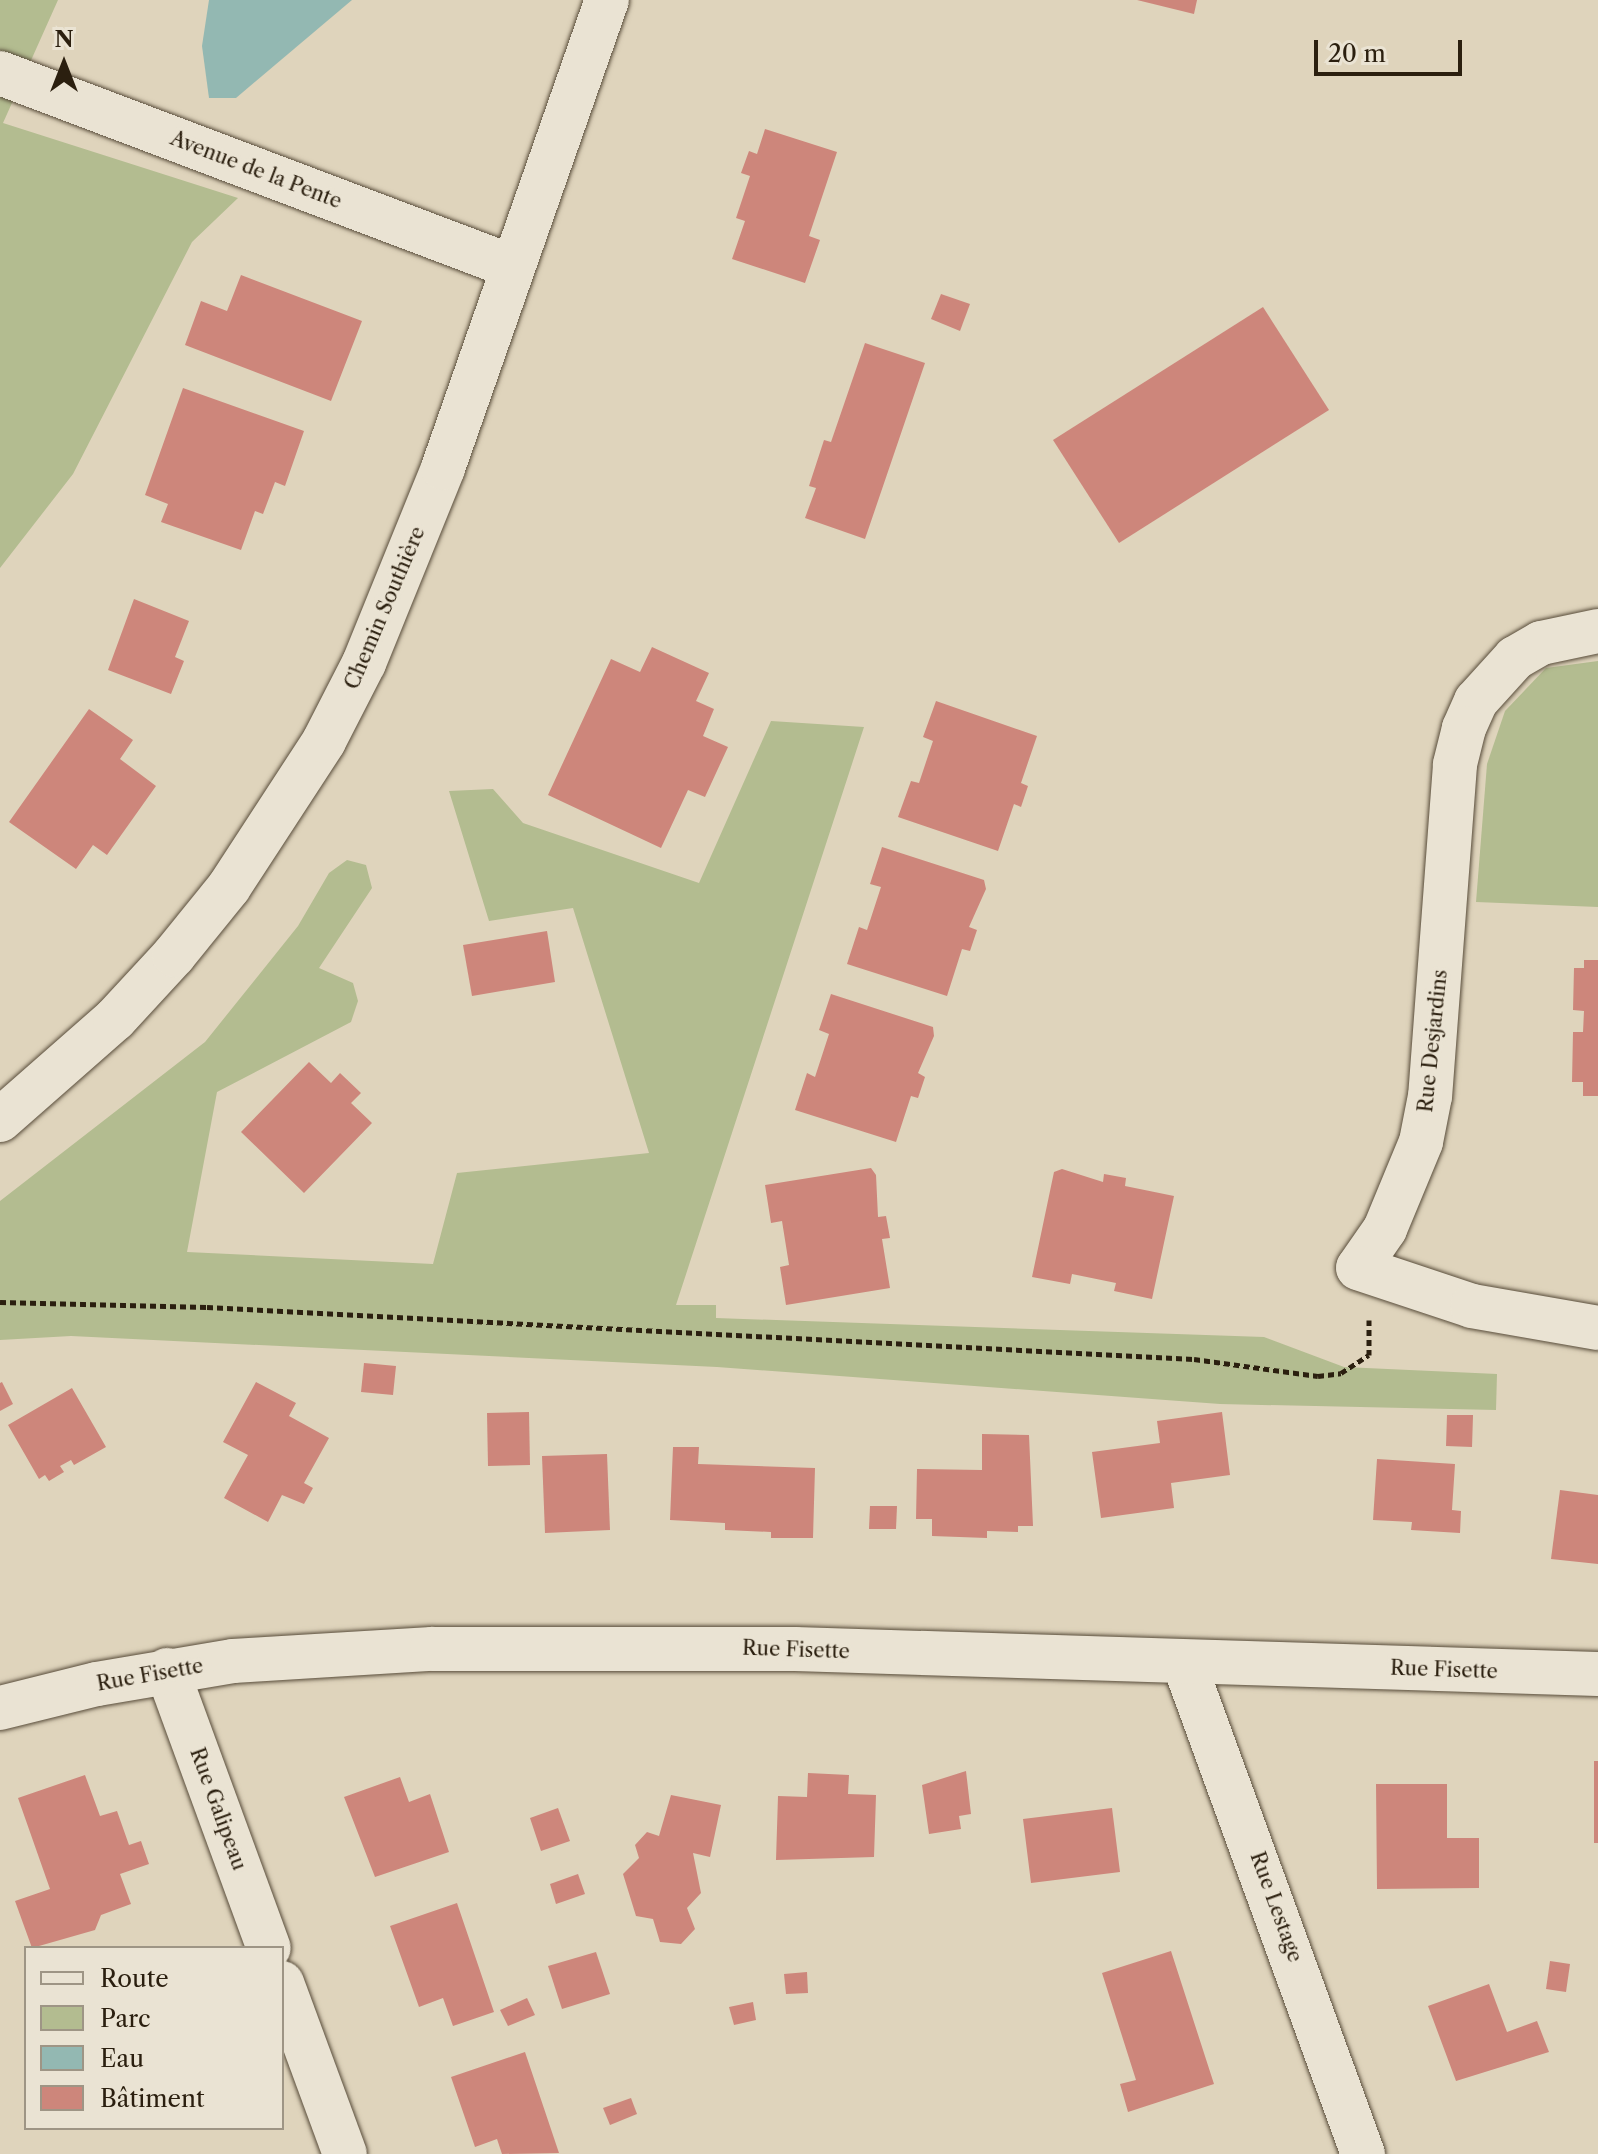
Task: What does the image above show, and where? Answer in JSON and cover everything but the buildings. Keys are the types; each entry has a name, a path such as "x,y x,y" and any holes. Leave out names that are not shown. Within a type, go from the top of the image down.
{"street":[{"name":"Chemin Southière","path":"0,1120 115,1019 174,955 229,887 324,741 398,583 607,0"},
{"name":"Avenue de la Pente","path":"0,73 513,267"},
{"name":"Rue Desjardins","path":"1358,1268 1392,1215 1421,1142 1430,1096 1455,765 1464,728 1485,689 1515,658 1555,638 1598,631"},
{"path":"1358,1268 1472,1306 1598,1328"},
{"name":"Rue Fisette","path":"0,1708 167,1670 299,1655 553,1647 1598,1674"},
{"name":"Rue Lestage","path":"1184,1663 1363,2154"},
{"name":"Rue Galipeau","path":"167,1670 268,1946"},
{"path":"284,1988 345,2154"}],"path":[{"path":"0,1302 207,1307 1194,1359 1318,1376 1341,1373 1369,1355 1372,1334 1358,1268"}],"green space":[{"path":"0,0 58,0 3,123 238,198 192,242 73,474 0,568"},
{"path":"1598,661 1598,907 1476,902 1487,764 1505,711 1546,668"},
{"path":"771,721 864,727 676,1305 716,1305 716,1318 1264,1337 1344,1367 1497,1374 1496,1410 1220,1404 717,1367 71,1336 0,1340 0,1201 205,1042 298,926 329,873 347,860 366,865 372,888 319,968 353,983 358,1001 351,1022 217,1092 187,1252 433,1264 457,1173 649,1153 573,908 489,921 449,791 493,789 523,823 699,883"}],"water":[{"path":"209,0 352,0 236,98 209,98 202,46"}]}
